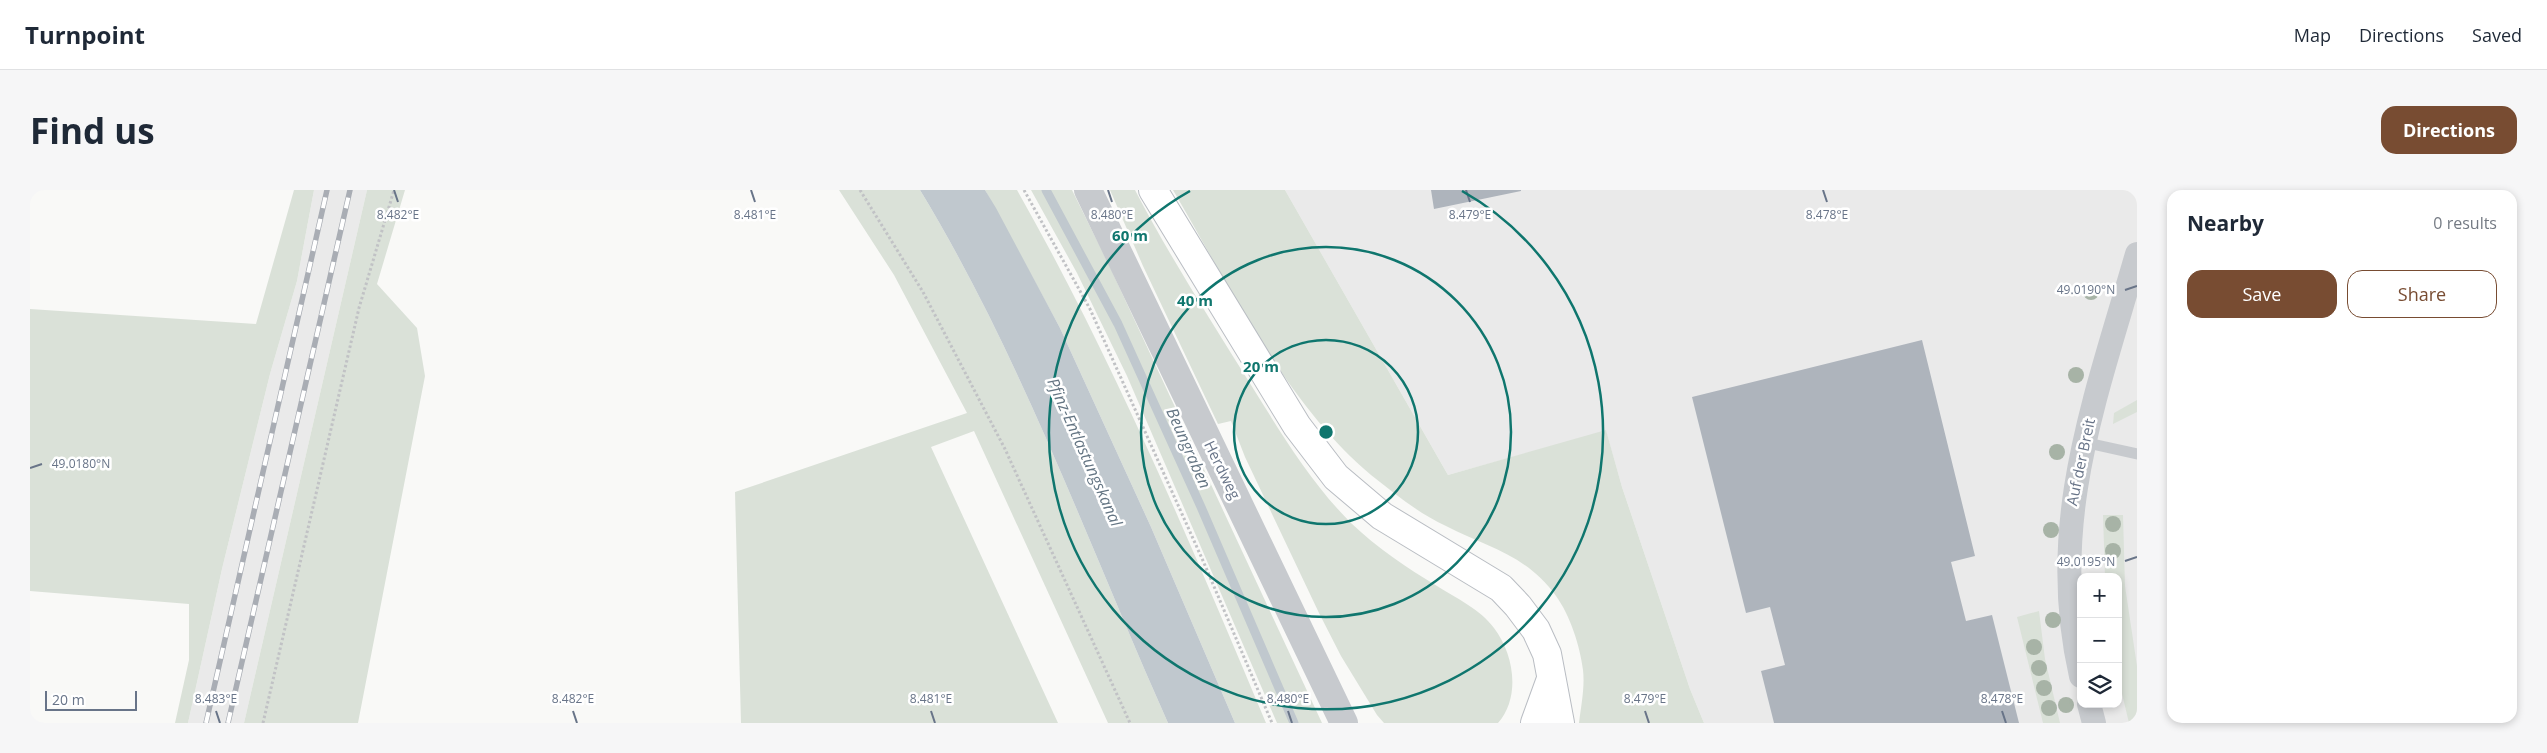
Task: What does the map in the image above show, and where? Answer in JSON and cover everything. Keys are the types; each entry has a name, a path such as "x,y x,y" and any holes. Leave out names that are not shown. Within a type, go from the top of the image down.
{"main road":[{"path":"1153,190 1297,426 1336,477 1382,516 1502,588 1536,630 1547,654 1560,723"},
{"path":"1535,723 1551,678"}],"street":[{"name":"Herdweg","path":"1088,190 1344,723"},
{"name":"Auf der Breit","path":"2079,663 2068,582 2071,512 2083,442 2136,264"},
{"path":"2089,708 2094,723"}],"lane":[{"path":"2083,442 2137,454"}],"path":[{"path":"263,723 359,308 394,190"},
{"path":"860,190 924,292 1005,449 1130,723"},
{"path":"1024,190 1090,309 1200,554 1272,723"}],"shaded area":[{"path":"294,190 314,190 297,281 270,374 222,569 188,723 175,723 189,660 189,604 30,591 30,309 256,324"},
{"path":"314,190 367,190 244,723 188,723 222,569 270,374 297,281"},
{"path":"367,190 405,190 377,284 417,328 425,376 358,723 244,723"},
{"path":"839,190 920,190 957,254 991,319 1022,385 1168,723 1108,723 974,431 931,447 1058,723 741,723 735,492 967,413 894,275"},
{"path":"985,190 1017,190 1052,255 1086,320 1149,453 1209,587 1266,723 1235,723 1151,527 1060,328"},
{"path":"1031,190 1072,190 1108,263 1322,723 1277,723 1127,376 1077,273"},
{"path":"1110,190 1135,190 1191,289 1274,421 1297,457 1336,508 1381,549 1475,610 1494,628 1506,650 1512,676 1510,701 1498,723 1384,723 1377,715 1341,656 1319,613 1245,457 1231,421 1218,424 1143,266"},
{"path":"1173,190 1285,190 1448,475 1606,430 1622,487 1690,689 1704,723 1579,723 1584,683 1582,661 1570,621 1556,596 1545,582 1519,561 1436,521 1407,503 1371,475 1341,447 1312,414 1261,342"},
{"path":"1285,190 2137,190 2137,723 1704,723 1690,689 1622,487 1606,431 1448,475"},
{"path":"2137,400 2137,412 2113,424 2114,413"},
{"path":"2103,515 2123,515 2125,586 2137,666 2137,723 2129,723 2122,694 2122,573 2105,573"},
{"path":"2039,611 2045,659 2060,723 2043,723 2017,617"}],"water":[{"name":"Pfinz-Entlastungskanal","path":"920,190 985,190 996,208 1060,328 1151,527 1235,723 1168,723 1022,385 991,319 957,254"}],"building":[{"path":"1431,190 1521,190 1521,191 1434,209"},
{"path":"1922,340 1975,556 1951,562 1966,621 1992,615 2019,723 1774,723 1761,671 1785,665 1770,607 1746,613 1692,397"}],"waterway":[{"name":"Beungraben","path":"1046,190 1118,324 1201,507 1294,723"}],"railway":[{"path":"206,723 327,190"},
{"path":"228,723 350,190"}]}
